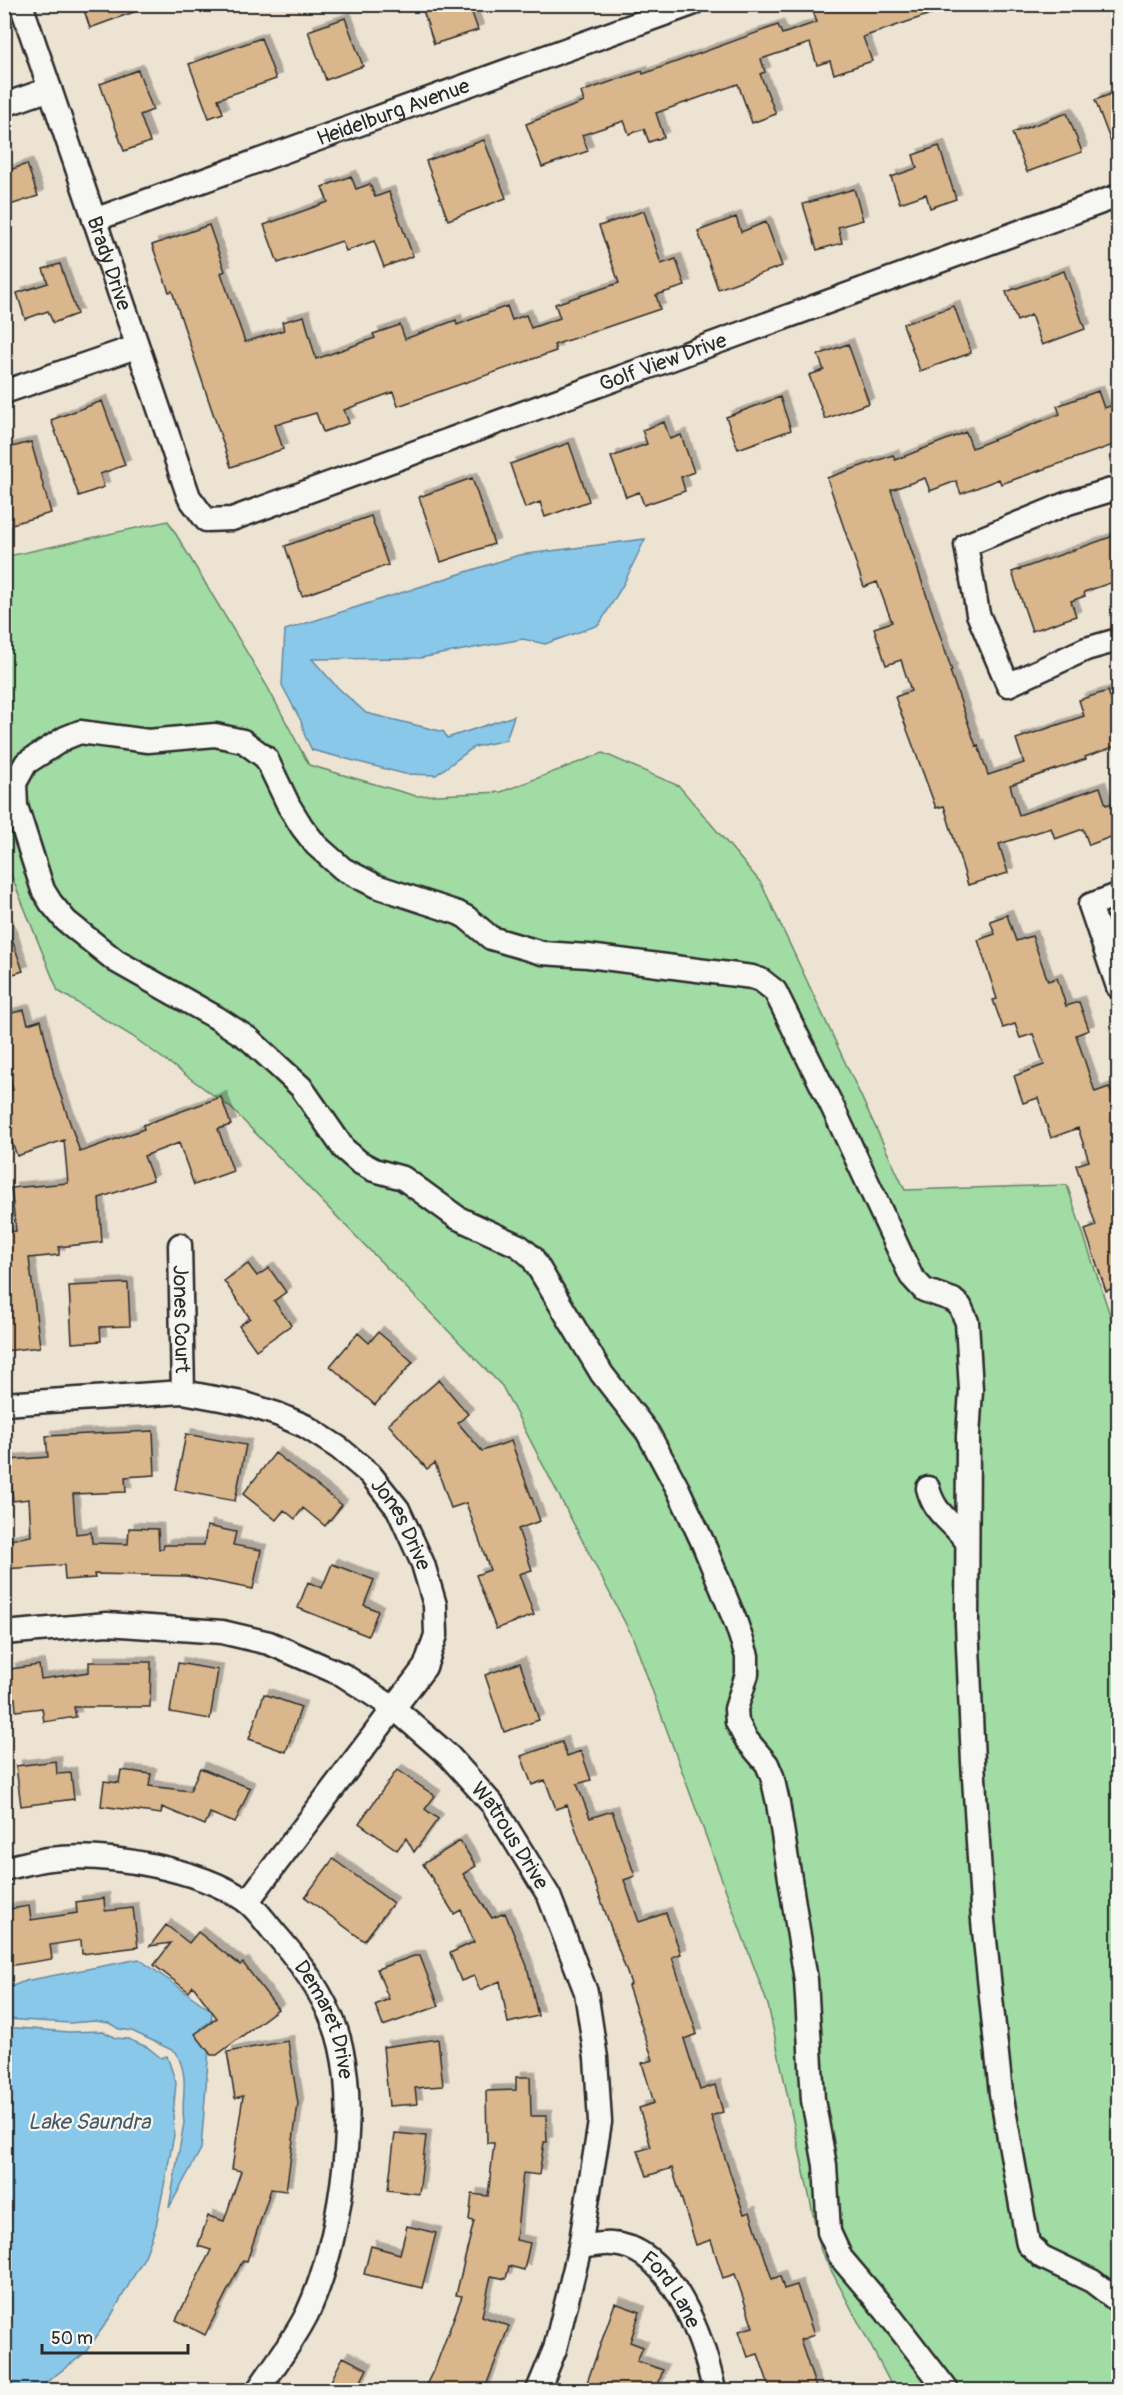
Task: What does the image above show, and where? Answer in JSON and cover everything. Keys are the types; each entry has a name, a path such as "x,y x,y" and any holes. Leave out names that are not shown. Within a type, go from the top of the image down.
{"street":[{"name":"Brady Drive","path":"21,4 189,497 206,520"},
{"name":"Heidelburg Avenue","path":"94,220 692,4"},
{"path":"4,105 50,89"},
{"name":"Golf View Drive","path":"206,520 232,519 1119,196"},
{"path":"4,392 136,347"},
{"path":"1119,488 1068,503 966,545 978,614 1008,685 1086,649 1119,640"},
{"path":"947,2391 886,2311 841,2258 829,2232 825,2165 813,2100 806,1980 778,1803 767,1764 741,1731 736,1715 737,1701 747,1674 747,1656 703,1543 656,1446 640,1421 602,1374 543,1274 526,1250 458,1218 403,1178 374,1170 359,1162 344,1149 301,1087 249,1039 217,1018 116,961 95,946 58,913 44,890 16,806 15,783 21,770 41,753 65,738 80,732 148,741 215,735 243,741 266,758 289,806 309,837 325,854 352,875 376,886 458,913 491,938 532,950 742,975 768,984 781,1001 911,1276 924,1290 953,1300 964,1313 967,1322 971,1377 967,1542 969,1695 985,1940 1001,2092 1024,2232 1028,2244 1036,2254 1092,2281 1119,2301"},
{"path":"1119,895 1090,905 1119,987"},
{"name":"Jones Court","path":"180,1245 183,1392"},
{"name":"Jones Drive","path":"4,1404 183,1392 242,1403 277,1414 304,1426 339,1448 370,1474 398,1509 423,1564 435,1605 436,1635 426,1667 247,1902"},
{"path":"928,1488 932,1504 955,1526 967,1542"},
{"name":"Watrous Drive","path":"4,1633 107,1624 222,1632 269,1643 297,1653 343,1675 395,1709 449,1756 498,1814 549,1896 586,1992 596,2058 600,2122 580,2247 555,2349 538,2391"},
{"name":"Demaret Drive","path":"4,1869 50,1859 121,1861 161,1867 201,1879 247,1902 298,1961 325,2002 341,2047 349,2107 342,2185 331,2239 306,2315 258,2391"},
{"name":"Ford Lane","path":"580,2247 613,2244 638,2252 657,2266 677,2291 696,2332 714,2391"}],"green space":[{"path":"168,521 267,686 309,765 416,796 501,792 603,753 679,786 761,883 905,1190 1067,1185 1118,1339 1118,2390 894,2390 821,2251 768,2005 633,1638 502,1386 231,1108 132,1036 58,991 5,860 4,557"}],"water":[{"path":"645,539 623,585 599,625 545,644 523,639 420,658 312,659 336,686 366,713 444,732 447,738 514,716 506,740 474,747 436,775 405,774 312,750 301,721 282,685 285,630 519,555"},
{"path":"139,1959 212,2011 201,2149 169,2208 184,2123 183,2071 176,2052 109,2023 5,2019 5,1989 25,1981"},
{"name":"Lake Saundra","path":"5,2027 69,2032 103,2031 115,2038 128,2039 147,2047 161,2058 167,2056 176,2083 174,2135 156,2226 145,2256 111,2316 85,2353 36,2390 5,2390"}],"building":[{"path":"82,4 149,4 150,6 90,28"},
{"path":"421,4 469,4 478,30 434,44"},
{"path":"824,4 852,4 854,9 868,4 950,4 951,7 863,37 872,61 834,74 830,61 817,65 810,43 761,59 765,72 760,74 776,114 752,123 738,84 656,113 664,137 649,142 644,129 629,134 624,121 582,135 588,151 542,167 526,124 584,102 581,92 642,71 643,74 778,25 782,34 817,22 812,9"},
{"path":"345,18 363,66 326,80 308,31"},
{"path":"261,38 276,79 218,99 223,113 209,118 189,64"},
{"path":"138,70 153,110 140,115 150,142 124,151 100,84"},
{"path":"1119,91 1119,158 1117,158 1095,100"},
{"path":"1067,113 1082,152 1027,172 1012,133"},
{"path":"484,140 506,198 448,220 426,161"},
{"path":"939,146 956,199 930,208 926,194 900,203 891,177 917,168 913,155"},
{"path":"27,164 38,196 4,207 4,172"},
{"path":"351,176 356,189 370,184 375,197 389,192 413,256 384,267 374,241 346,251 342,241 278,263 264,225 328,202 322,187"},
{"path":"854,189 863,220 838,227 842,243 817,250 803,204"},
{"path":"644,211 661,264 676,259 685,286 656,295 660,309 554,345 556,351 398,406 393,392 344,410 349,423 323,432 316,413 275,425 283,449 231,467 172,291 169,292 152,245 209,225 225,271 221,273 245,342 284,330 282,322 304,316 316,359 375,338 373,334 400,325 405,339 456,320 457,325 507,306 512,320 526,315 531,328 560,318 555,304 619,283 599,226"},
{"path":"736,217 741,232 766,222 782,266 718,289 698,231"},
{"path":"60,264 77,314 53,323 48,311 25,319 17,293 48,283 43,269"},
{"path":"1064,271 1085,329 1042,345 1031,315 1017,321 1006,292"},
{"path":"954,306 971,353 920,371 903,324"},
{"path":"848,344 869,403 825,419 809,375 824,370 818,355"},
{"path":"1098,391 1104,408 1119,403 1119,443 1001,484 999,479 961,494 956,481 930,491 925,478 891,490 952,671 950,671 988,775 1024,763 1016,739 1084,716 1079,700 1108,691 1119,722 1119,745 1010,785 1019,815 1100,787 1106,805 1119,801 1119,834 1089,845 1083,829 1055,839 1051,828 999,844 1008,873 968,885 944,806 936,808 895,697 911,691 901,660 886,665 874,628 892,622 877,582 864,587 827,478 893,455 895,460 966,432 972,448 1060,414 1057,406"},
{"path":"780,397 791,430 738,449 726,417"},
{"path":"102,401 125,465 100,474 104,487 79,496 51,420"},
{"path":"664,422 670,439 681,435 694,472 681,477 685,491 644,505 639,492 626,497 611,457 647,444 642,430"},
{"path":"31,442 51,513 8,525 4,511 4,449"},
{"path":"569,443 589,501 545,517 540,502 525,508 510,464"},
{"path":"472,478 494,544 441,562 419,497"},
{"path":"371,516 388,565 302,596 285,546"},
{"path":"1119,534 1119,580 1084,592 1085,596 1071,601 1076,616 1032,631 1012,572"},
{"path":"1007,915 1016,941 1032,936 1048,981 1057,978 1066,1006 1079,1002 1089,1030 1076,1035 1095,1092 1109,1087 1119,1113 1119,1286 1106,1291 1085,1230 1096,1226 1076,1165 1089,1161 1078,1128 1051,1138 1038,1098 1023,1103 1014,1076 1044,1065 1033,1034 1020,1038 1015,1024 1003,1028 993,1000 997,999 978,940 995,934 990,921"},
{"path":"4,925 7,925 23,971 4,977"},
{"path":"24,1010 28,1024 41,1020 54,1076 80,1152 144,1129 143,1125 221,1097 231,1125 218,1129 233,1171 194,1185 179,1143 144,1156 153,1180 99,1198 102,1242 59,1247 59,1255 29,1258 40,1347 4,1351 4,1232 16,1231 11,1188 68,1183 64,1140 17,1156 4,1120 4,1092 13,1090 4,1050 4,1015"},
{"path":"248,1264 257,1276 269,1268 286,1292 274,1301 291,1325 256,1350 239,1326 250,1318 224,1281"},
{"path":"128,1283 130,1326 100,1327 101,1341 72,1343 69,1286"},
{"path":"378,1332 413,1362 375,1405 330,1366 358,1333 369,1343"},
{"path":"439,1380 468,1414 458,1423 482,1451 511,1441 540,1521 518,1529 532,1570 519,1574 534,1615 496,1629 476,1575 490,1570 466,1503 451,1508 435,1463 427,1469 388,1424"},
{"path":"153,1431 155,1475 125,1477 126,1492 73,1494 76,1534 91,1532 92,1543 128,1544 129,1528 158,1529 159,1549 163,1549 164,1545 204,1545 207,1526 236,1532 233,1545 261,1550 253,1589 186,1576 94,1574 95,1578 65,1580 64,1565 4,1569 4,1541 31,1536 29,1499 13,1501 9,1460 48,1457 46,1436"},
{"path":"186,1434 246,1445 235,1501 175,1490"},
{"path":"275,1453 342,1505 325,1526 303,1508 295,1519 284,1510 276,1520 243,1494"},
{"path":"332,1564 374,1580 364,1605 378,1611 368,1636 298,1608 308,1582 322,1588"},
{"path":"89,1662 151,1662 150,1707 74,1707 76,1717 44,1722 42,1708 16,1711 15,1698 4,1699 4,1685 12,1683 10,1669 39,1665 41,1679 89,1672"},
{"path":"178,1663 218,1670 210,1719 170,1712"},
{"path":"520,1663 539,1720 504,1732 485,1675"},
{"path":"264,1694 301,1707 286,1752 249,1739"},
{"path":"562,1742 567,1756 581,1751 591,1780 577,1784 590,1818 612,1811 635,1876 624,1880 639,1922 666,1913 681,1954 672,1957 697,2034 684,2039 700,2090 715,2085 723,2112 711,2116 744,2214 750,2212 772,2279 780,2276 784,2289 797,2285 814,2335 800,2340 817,2391 771,2391 758,2354 748,2357 739,2331 753,2327 735,2274 723,2278 711,2240 696,2245 672,2168 647,2176 638,2151 651,2147 639,2108 654,2103 642,2063 653,2060 628,1986 631,1984 567,1805 556,1809 545,1780 532,1785 521,1756"},
{"path":"56,1761 57,1774 71,1773 74,1799 21,1806 16,1766"},
{"path":"200,1768 250,1788 235,1823 210,1813 205,1825 162,1807 161,1814 101,1806 104,1781 119,1783 121,1770 151,1774 149,1786 190,1791"},
{"path":"397,1770 435,1796 425,1809 438,1819 414,1852 406,1838 397,1850 359,1823"},
{"path":"460,1841 476,1866 463,1874 492,1918 505,1913 527,1966 538,2016 508,2023 500,1981 480,1990 474,1976 461,1981 450,1953 474,1942 461,1910 454,1914 423,1864"},
{"path":"333,1859 393,1903 364,1941 305,1897"},
{"path":"104,1898 105,1911 133,1908 138,1947 82,1954 81,1940 50,1945 52,1959 8,1966 4,1944 4,1910 29,1906 31,1920 77,1913 76,1902"},
{"path":"166,1925 189,1943 198,1932 240,1965 243,1963 278,2009 217,2055 211,2055 195,2034 217,2018 193,1986 189,1992 154,1965 171,1943 150,1946"},
{"path":"420,1956 439,2006 383,2026 375,2005 389,1999 377,1969"},
{"path":"438,2039 443,2086 415,2088 417,2104 389,2106 383,2047"},
{"path":"288,2041 298,2104 286,2191 271,2189 247,2261 243,2260 205,2335 176,2320 211,2250 198,2246 208,2216 224,2221 241,2171 232,2169 243,2096 235,2098 227,2052"},
{"path":"516,2077 530,2077 531,2116 546,2116 547,2142 544,2142 539,2175 523,2173 516,2240 530,2243 524,2270 509,2266 506,2279 491,2276 482,2316 509,2326 484,2391 423,2391 436,2365 462,2296 456,2295 474,2221 469,2220 472,2194 488,2196 494,2143 487,2143 486,2091 516,2090"},
{"path":"395,2133 426,2136 419,2194 388,2190"},
{"path":"407,2226 436,2233 422,2288 364,2274 371,2246 400,2254"},
{"path":"615,2303 640,2312 630,2342 643,2347 637,2361 663,2370 656,2391 584,2391"},
{"path":"343,2357 367,2369 356,2391 326,2391"}]}
